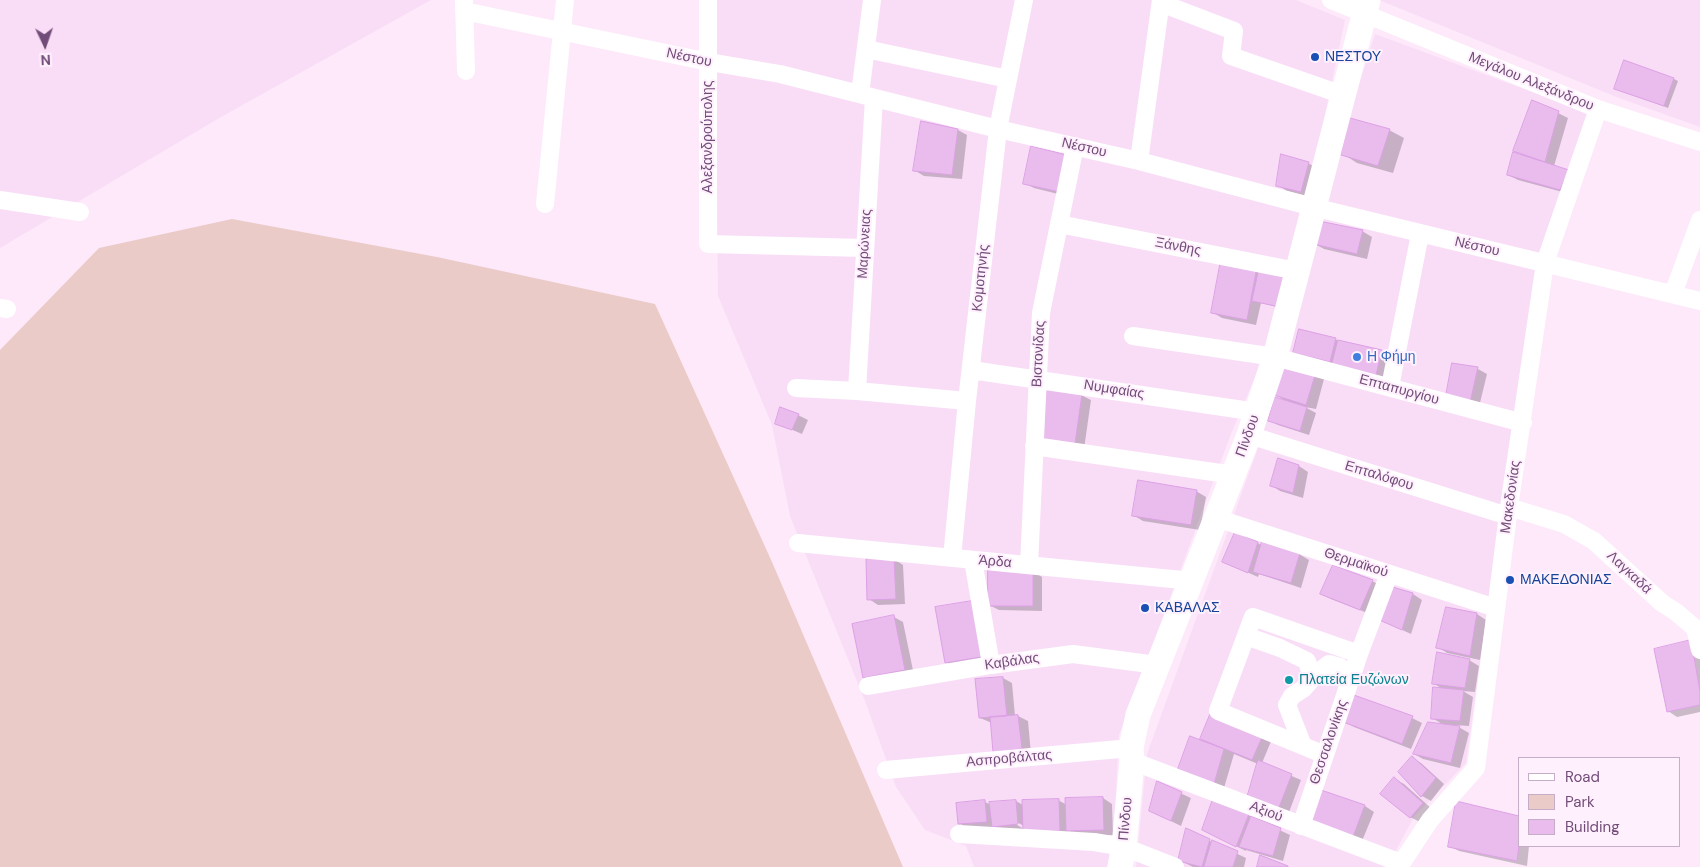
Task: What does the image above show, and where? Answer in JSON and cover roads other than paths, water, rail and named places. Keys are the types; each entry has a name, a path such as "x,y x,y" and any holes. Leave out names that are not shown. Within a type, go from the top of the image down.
{"street":[{"path":"545,204 565,0"},
{"name":"Αλεξανδρούπολης","path":"708,0 708,244 865,248"},
{"name":"Μαρώνειας","path":"857,391 865,248 866,49 872,0"},
{"name":"Κομοτηνής","path":"952,558 967,401 998,129 1024,0"},
{"name":"Μεγάλου Αλεξάνδρου","path":"1331,0 1366,7 1598,109 1700,142"},
{"path":"1139,160 1161,1 1234,31 1231,56 1343,95"},
{"path":"464,6 466,71"},
{"name":"Νέστου","path":"464,6 562,31 709,62 780,74 998,129 1139,160 1420,234 1700,301"},
{"name":"Πίνδου","path":"1122,857 1131,754 1138,715 1193,581 1257,412 1275,356 1366,7"},
{"path":"866,49 1008,79"},
{"name":"Μακεδονίας","path":"1400,865 1430,820 1476,768 1509,512 1545,263 1598,109"},
{"name":"Βιστονίδας","path":"1029,565 1042,313 1075,146"},
{"path":"0,200 80,212"},
{"path":"1674,294 1700,220"},
{"name":"Ξάνθης","path":"1059,224 1297,271"},
{"path":"1390,387 1420,234"},
{"name":"Επταπυργίου","path":"1133,336 1275,356 1523,423"},
{"name":"Νυμφαίας","path":"971,370 1038,378 1257,412"},
{"path":"796,388 857,391 967,401"},
{"name":"Επταλόφου","path":"1249,435 1509,512"},
{"path":"1034,446 1234,475"},
{"name":"Λαγκαδά","path":"1509,512 1564,524 1594,541 1662,603 1695,628 1700,650"},
{"name":"Θερμαϊκού","path":"1216,518 1496,608"},
{"name":"Άρδα","path":"798,543 1193,581"},
{"path":"974,560 991,664"},
{"name":"Θεσσαλονίκης","path":"1301,826 1351,675 1390,574"},
{"path":"1325,755 1218,711 1252,617 1359,654"},
{"path":"1246,636 1280,648 1307,661 1312,678"},
{"name":"Καβάλας","path":"868,686 991,664 1073,654 1157,665"},
{"path":"1303,746 1287,705 1292,696 1303,689 1312,678 1329,664 1340,667 1351,675"},
{"name":"Αξιού","path":"1131,754 1301,826 1400,865"},
{"name":"Ασπροβάλτας","path":"886,770 1131,754"},
{"path":"959,834 1094,842 1122,857 1175,867"}],"place":[{"name":"ΝΕΣΤΟΥ","path":"1315,57"},
{"name":"Η Φήμη","path":"1357,357"},
{"name":"ΜΑΚΕΔΟΝΙΑΣ","path":"1510,580"},
{"name":"ΚΑΒΑΛΑΣ","path":"1145,608"},
{"name":"Πλατεία Ευζώνων","path":"1289,680"}]}
